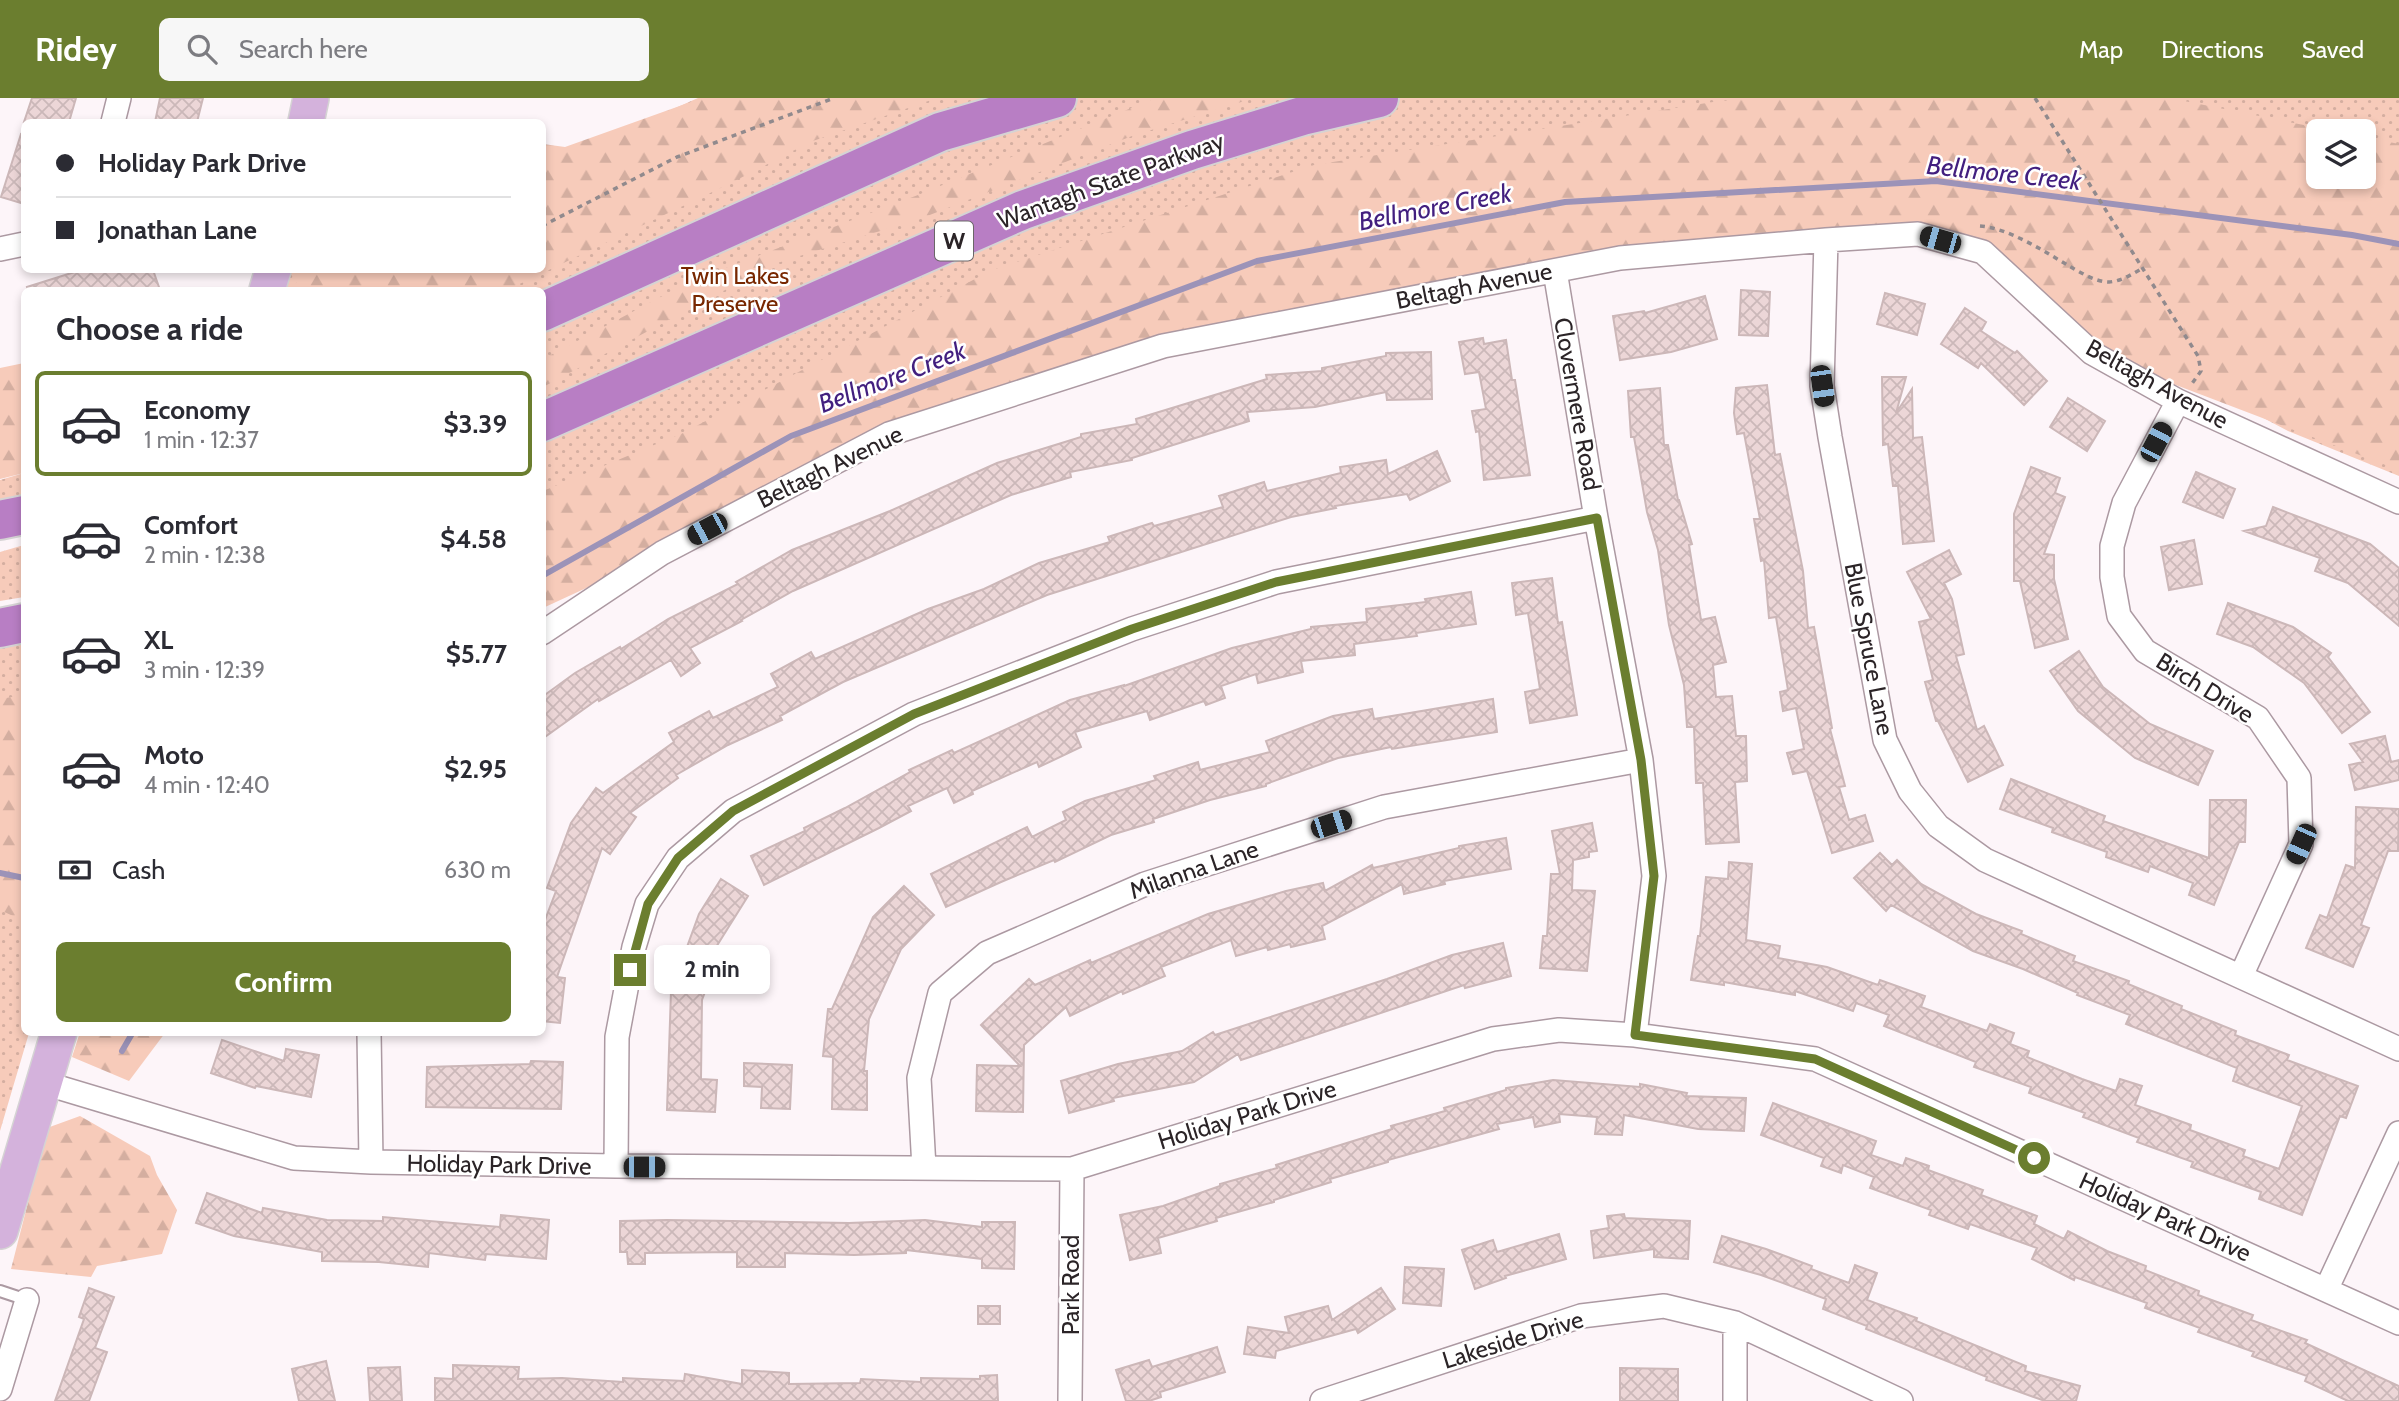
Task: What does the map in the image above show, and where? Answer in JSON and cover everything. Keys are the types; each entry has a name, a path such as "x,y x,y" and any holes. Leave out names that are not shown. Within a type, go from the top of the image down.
{"highway":[{"path":"546,310 940,132 1057,98"},
{"name":"Wantagh State Parkway","path":"546,420 1023,210 1205,146 1301,116 1380,98"},
{"path":"0,520 21,516"},
{"path":"0,628 21,624"}],"main road":[{"path":"307,119 311,98"},
{"path":"0,1231 57,1036"}],"street":[{"path":"114,119 119,98"},
{"name":"Beltagh Avenue","path":"546,630 662,553 889,434 1163,346 1620,258 1826,240 1919,234 1983,252 2092,353 2178,401 2399,502"},
{"name":"Blue Spruce Lane","path":"1826,240 1822,386 1885,740 1910,791 1938,826 1985,860 2399,1049"},
{"path":"0,249 21,245"},
{"name":"Clovermere Road","path":"1555,271 1641,760 1654,876 1635,1035"},
{"name":"Birch Drive","path":"2178,401 2124,503 2112,547 2112,577 2119,616 2145,651 2258,718 2299,778 2301,844 2241,976"},
{"path":"616,1167 617,1037 634,947 648,904 678,858 733,811 914,714 1132,629 1276,582 1597,518"},
{"name":"Milanna Lane","path":"924,1168 919,1078 940,993 987,953 1145,884 1384,807 1641,760"},
{"name":"Holiday Park Drive","path":"44,1083 294,1158 616,1167 1072,1169 1493,1039 1559,1030 1635,1035 1815,1059 2399,1323"},
{"path":"369,1036 371,1162"},
{"path":"2326,1290 2399,1133"},
{"name":"Park Road","path":"1070,1401 1072,1169"},
{"path":"0,1390 27,1300"},
{"name":"Lakeside Drive","path":"1322,1401 1361,1395 1580,1316 1664,1306 1735,1324 1901,1401"},
{"path":"1735,1324 1735,1401"}],"lane":[{"path":"0,1291 27,1300"}],"path":[{"path":"546,224 677,157 834,98"},
{"path":"2035,98 2198,356 2201,371 2178,401"},
{"path":"1976,226 1988,227 2030,243 2087,276 2105,282 2122,280 2143,268"}],"green space":[{"name":"Twin Lakes Preserve","path":"698,98 2399,98 2399,476 2288,431 2180,374 1931,219 1627,241 883,428 546,602 546,287 285,287 289,273 546,273 546,248 562,158"},
{"path":"702,98 937,98 810,142 546,271 546,144 565,147"},
{"path":"1156,98 1254,98 1132,136 922,218 774,264 546,385 546,357 689,282 918,195"},
{"path":"1753,98 2169,98 2306,125 2306,189 2376,189 2376,139 2399,144 2399,470 2092,353 1982,252 1918,234 1620,258 1163,346 889,434 662,553 546,607 546,490 683,433 992,270 1314,165"},
{"path":"299,273 543,273 513,287 295,287"},
{"path":"21,364 21,474 0,479 0,368"},
{"path":"21,474 21,495 0,501 0,480"},
{"path":"21,546 21,598 0,601 0,552"},
{"path":"21,644 21,1036 28,1036 0,1131 0,648"},
{"path":"21,696 21,920 0,910 0,699"},
{"path":"79,1036 163,1036 129,1081 72,1057"},
{"path":"80,1116 150,1156 157,1175 177,1210 162,1254 97,1266 91,1277 11,1269 47,1128"}],"building":[{"path":"32,98 76,98 70,119 25,119"},
{"path":"160,98 203,98 198,119 156,119"},
{"path":"21,134 21,203 1,197"},
{"path":"71,273 154,273 159,287 27,287"},
{"path":"1741,290 1770,292 1768,336 1739,335"},
{"path":"1885,293 1925,304 1917,335 1877,324"},
{"path":"1705,296 1717,339 1671,352 1620,360 1613,316 1645,313"},
{"path":"1965,308 1986,322 1981,331 2015,353 2017,351 2047,381 2024,405 1981,363 1978,368 1941,344"},
{"path":"1483,338 1484,344 1506,340 1530,475 1484,480 1479,431 1476,432 1472,411 1486,409 1479,372 1465,374 1459,342"},
{"path":"1431,352 1432,399 1387,400 1386,392 1315,407 1247,412 1249,421 1132,460 1070,472 1071,477 1011,495 793,591 690,648 700,663 681,676 671,660 599,701 598,699 546,736 546,694 575,673 620,647 621,649 668,619 738,584 736,582 792,550 890,511 997,463 1081,437 1081,434 1137,424 1136,419 1267,379 1266,375 1322,371 1322,368 1386,356 1386,353"},
{"path":"1882,377 1906,377 1896,413 1912,389 1913,438 1922,437 1934,541 1903,544 1898,486 1893,486 1888,444 1883,445"},
{"path":"1767,385 1775,455 1780,454 1803,571 1808,628 1814,627 1832,728 1830,729 1845,786 1839,787 1849,820 1865,815 1873,841 1832,853 1807,771 1793,774 1787,753 1804,749 1796,708 1783,711 1780,692 1788,690 1776,617 1769,618 1764,560 1761,561 1754,519 1760,519 1744,433 1737,434 1734,413 1736,388"},
{"path":"1660,388 1664,445 1668,445 1678,500 1692,544 1689,545 1701,620 1715,617 1726,662 1713,665 1716,697 1732,696 1736,736 1746,736 1747,781 1735,782 1739,842 1706,844 1703,783 1696,783 1694,727 1687,727 1684,685 1669,625 1658,550 1647,512 1634,437 1631,437 1628,391"},
{"path":"2068,398 2105,421 2087,451 2050,427"},
{"path":"1437,451 1450,481 1410,500 1407,494 1335,506 1336,508 1291,517 1047,595 843,682 780,716 782,720 728,745 676,775 678,778 630,813 636,817 610,854 602,848 557,977 565,978 560,1023 546,1021 546,917 556,891 547,888 571,823 596,788 603,793 674,742 669,733 709,711 713,718 778,687 771,674 811,652 815,659 928,609 984,589 1039,563 1110,542 1108,537 1152,523 1154,526 1223,507 1219,496 1264,482 1267,491 1341,473 1340,467 1386,460 1388,474"},
{"path":"2031,467 2060,478 2055,493 2065,497 2044,554 2054,555 2054,579 2068,639 2035,648 2020,581 2014,581 2014,514"},
{"path":"2196,472 2235,489 2223,518 2183,502"},
{"path":"2273,507 2370,544 2399,568 2399,626 2348,583 2315,571 2320,558 2244,531 2266,526"},
{"path":"2194,540 2202,584 2169,590 2161,547"},
{"path":"1949,550 1961,574 1944,583 1952,599 1964,654 1956,656 1977,730 1984,726 2003,765 1968,782 1936,721 1925,682 1933,680 1919,622 1931,619 1907,572"},
{"path":"1552,578 1558,623 1562,622 1577,715 1530,723 1525,692 1540,689 1528,613 1516,615 1512,583"},
{"path":"1471,592 1476,624 1416,633 1417,636 1354,644 1355,655 1301,661 1303,672 1258,683 1256,674 1221,686 1225,698 1206,705 1204,701 1150,720 1147,711 1075,732 1081,747 1039,767 1037,762 972,791 973,794 954,803 947,788 908,806 911,811 879,828 764,885 751,856 805,831 804,828 845,808 910,772 909,770 952,750 954,753 1070,700 1124,686 1232,648 1311,627 1367,622 1366,609 1426,602 1425,599"},
{"path":"2228,603 2293,627 2331,653 2328,657 2370,712 2342,733 2304,683 2253,647 2217,634"},
{"path":"2079,651 2103,687 2150,724 2213,751 2198,785 2135,758 2078,711 2050,671"},
{"path":"1493,699 1497,732 1392,749 1391,747 1338,758 1266,786 1210,800 1153,819 1154,822 1111,835 1055,862 1054,860 946,907 931,874 1027,827 1032,837 1066,820 1063,812 1085,801 1156,780 1154,776 1198,762 1200,770 1270,752 1266,741 1333,716 1372,709 1374,719"},
{"path":"2385,736 2391,762 2399,760 2399,780 2355,790 2349,765 2363,762 2350,744"},
{"path":"2011,779 2105,816 2103,821 2209,858 2210,800 2246,800 2245,842 2239,842 2214,905 2189,895 2193,883 2150,866 2148,872 2106,857 2107,852 2052,832 2053,828 2000,809"},
{"path":"2356,807 2399,809 2398,851 2388,851 2361,925 2369,928 2353,967 2306,948 2320,915 2327,918 2346,865 2355,868"},
{"path":"1592,823 1597,851 1589,852 1589,857 1573,860 1572,890 1595,891 1587,971 1540,968 1543,936 1547,936 1551,874 1560,874 1552,831"},
{"path":"1506,838 1511,869 1444,881 1445,884 1404,894 1402,884 1322,926 1325,939 1291,947 1290,944 1268,950 1267,947 1236,956 1231,940 1161,967 1165,976 1123,994 1122,991 1070,1016 1066,1007 1024,1045 1023,1112 976,1111 977,1065 1020,1066 981,1025 1029,979 1035,985 1090,960 1091,963 1208,914 1323,883 1325,891 1372,865 1373,868 1459,846"},
{"path":"1880,853 1892,865 1897,860 1921,884 1976,914 2022,931 2021,934 2075,956 2073,961 2129,981 2128,984 2182,1006 2181,1009 2236,1031 2235,1035 2289,1055 2287,1060 2358,1086 2346,1118 2340,1116 2302,1215 2259,1199 2261,1192 2191,1167 2193,1162 2137,1142 2139,1138 2083,1117 2085,1113 2029,1093 2031,1087 1974,1067 1976,1062 1884,1026 1889,1015 1856,1003 1853,1011 1795,991 1795,995 1724,982 1724,985 1691,980 1700,936 1706,877 1728,879 1729,862 1752,864 1746,940 1780,946 1778,958 1827,967 1878,985 1880,980 1925,996 1921,1007 1987,1031 1990,1024 2014,1033 2010,1044 2029,1051 2027,1057 2082,1079 2116,1091 2120,1079 2142,1086 2135,1105 2191,1125 2190,1130 2245,1150 2243,1156 2279,1169 2302,1106 2233,1081 2237,1068 2126,1024 2130,1015 2077,995 2078,993 2023,969 1973,951 1891,905 1886,911 1854,878"},
{"path":"721,879 748,896 713,952 719,954 702,1000 701,1079 717,1080 715,1112 667,1110 671,991 699,914"},
{"path":"904,886 934,915 901,949 869,1019 864,1071 867,1071 867,1110 832,1109 833,1057 823,1056 828,1009 832,1009 873,917"},
{"path":"1503,943 1511,976 1465,988 1464,985 1241,1060 1238,1054 1194,1082 1113,1098 1114,1101 1069,1113 1061,1081 1118,1064 1182,1051 1213,1032 1215,1035 1452,955"},
{"path":"222,1040 284,1061 286,1049 319,1055 311,1097 256,1086 255,1088 211,1073"},
{"path":"531,1061 563,1062 561,1109 426,1107 427,1067 530,1064"},
{"path":"744,1063 792,1065 790,1109 761,1108 762,1087 744,1086"},
{"path":"1553,1080 1640,1087 1640,1084 1687,1093 1686,1096 1746,1098 1744,1131 1698,1129 1624,1115 1622,1135 1595,1134 1597,1117 1559,1114 1560,1122 1535,1127 1533,1117 1497,1124 1499,1129 1388,1160 1330,1179 1331,1182 1274,1202 1158,1238 1161,1253 1130,1260 1120,1215 1163,1206 1220,1184 1277,1168 1276,1165 1392,1129 1391,1126 1445,1111 1444,1108 1506,1088"},
{"path":"1773,1103 1876,1141 1871,1155 1903,1166 1906,1158 1929,1166 1928,1170 1983,1190 1981,1195 2037,1216 2034,1224 2064,1239 2068,1231 2107,1251 2146,1266 2145,1270 2199,1291 2198,1295 2253,1315 2251,1320 2307,1340 2305,1343 2399,1386 2399,1401 2348,1401 2305,1381 2307,1376 2252,1356 2254,1352 2198,1332 2200,1328 2145,1308 2147,1303 2075,1277 2074,1280 2032,1259 2037,1248 1970,1224 1968,1229 1929,1215 1931,1210 1870,1188 1874,1177 1843,1165 1841,1173 1821,1166 1824,1158 1761,1135"},
{"path":"207,1193 262,1213 263,1208 327,1220 383,1221 383,1217 500,1227 501,1215 549,1220 546,1259 486,1254 485,1260 429,1253 428,1267 379,1262 322,1261 322,1252 234,1236 196,1223"},
{"path":"1624,1214 1625,1218 1690,1221 1688,1259 1654,1257 1654,1249 1594,1258 1591,1231 1609,1228 1607,1216"},
{"path":"925,1220 982,1227 982,1222 1015,1222 1014,1269 982,1268 982,1259 906,1250 906,1253 854,1255 785,1253 785,1267 737,1267 737,1252 645,1253 645,1264 628,1264 627,1252 620,1252 620,1221 849,1223"},
{"path":"1559,1234 1566,1259 1505,1276 1506,1278 1475,1289 1462,1250 1493,1240 1497,1252"},
{"path":"1722,1236 1812,1266 1811,1269 1849,1283 1855,1265 1877,1273 1867,1300 1917,1318 1916,1321 2026,1366 2025,1371 2080,1386 2076,1401 2045,1401 1986,1380 1987,1377 1823,1309 1826,1299 1761,1275 1714,1262"},
{"path":"1405,1267 1444,1269 1441,1306 1403,1303"},
{"path":"89,1288 114,1297 95,1348 107,1352 89,1401 55,1401 84,1319 79,1317"},
{"path":"1381,1288 1395,1309 1358,1333 1356,1329 1276,1351 1275,1358 1244,1354 1248,1327 1289,1333 1285,1317 1328,1306 1332,1320"},
{"path":"978,1306 1000,1306 1000,1324 978,1324"},
{"path":"1217,1347 1225,1372 1160,1392 1161,1397 1149,1401 1126,1401 1116,1370 1149,1360 1152,1367"},
{"path":"326,1361 335,1401 299,1401 292,1369"},
{"path":"453,1365 519,1367 518,1379 562,1378 623,1382 623,1378 684,1381 685,1374 742,1384 742,1370 789,1373 789,1384 860,1383 861,1379 921,1382 921,1378 980,1379 980,1376 997,1375 998,1401 435,1401 435,1378 453,1379"},
{"path":"400,1367 402,1401 370,1401 368,1368"},
{"path":"1620,1368 1678,1369 1678,1401 1620,1401"}],"waterway":[{"name":"Bellmore Creek","path":"546,574 791,436 1257,261 1565,202 1936,181 2352,235 2399,244"},
{"name":"Bellmore Creek","path":"0,873 21,877"},
{"name":"Bellmore Creek","path":"122,1051 131,1036"}],"route":[{"path":"630,970 634,947 648,904 678,858 733,811 914,714 1132,629 1276,582 1597,518 1641,760 1654,876 1635,1035 1815,1059 2034,1158"}]}
